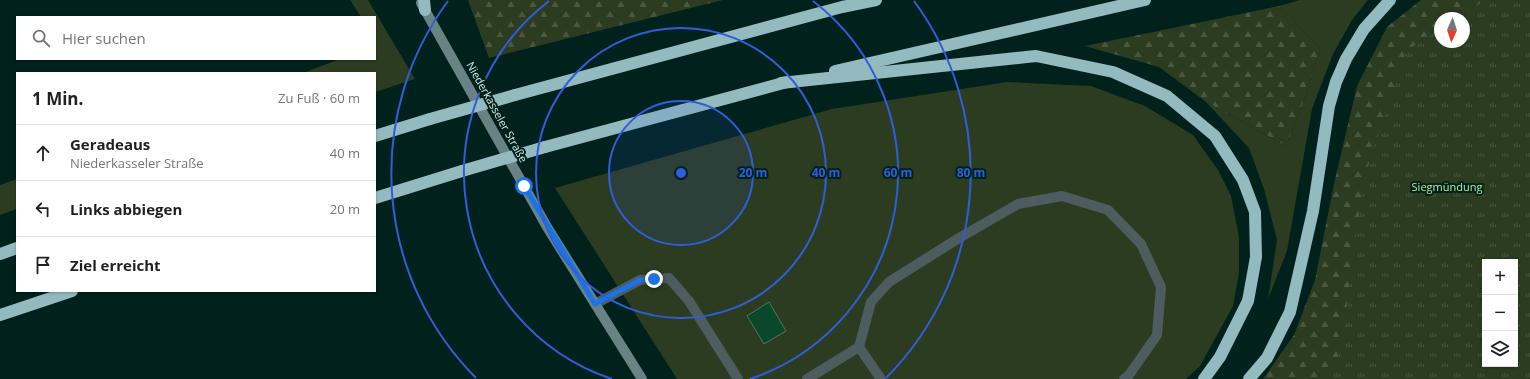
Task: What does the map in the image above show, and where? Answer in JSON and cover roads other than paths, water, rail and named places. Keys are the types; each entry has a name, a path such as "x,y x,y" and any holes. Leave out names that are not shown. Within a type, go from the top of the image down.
{"highway":[{"path":"842,7 860,0"},
{"path":"376,136 515,95 842,7 876,0"},
{"path":"376,198 545,147 781,83 1145,0"},
{"path":"1249,379 1267,358 1290,312 1313,211 1329,106 1336,82 1346,60 1364,29 1390,0"},
{"path":"781,83 1036,56 1113,72 1167,96 1215,136 1243,180 1255,212 1256,257 1248,301 1220,357 1204,379"},
{"path":"0,254 16,248"},
{"path":"0,315 69,292"}],"main road":[{"name":"Niederkasseler Straße","path":"423,3 547,227 642,379"}],"lane":[{"path":"807,379 859,347 871,302 889,282 1018,204 1062,196 1108,210 1141,244 1161,287 1157,335 1129,375 1124,379"},
{"path":"595,304 640,280 669,278 689,301 738,379"},
{"path":"859,347 881,379"}],"park label":[{"name":"Siegmündung","path":"1447,187"}]}
